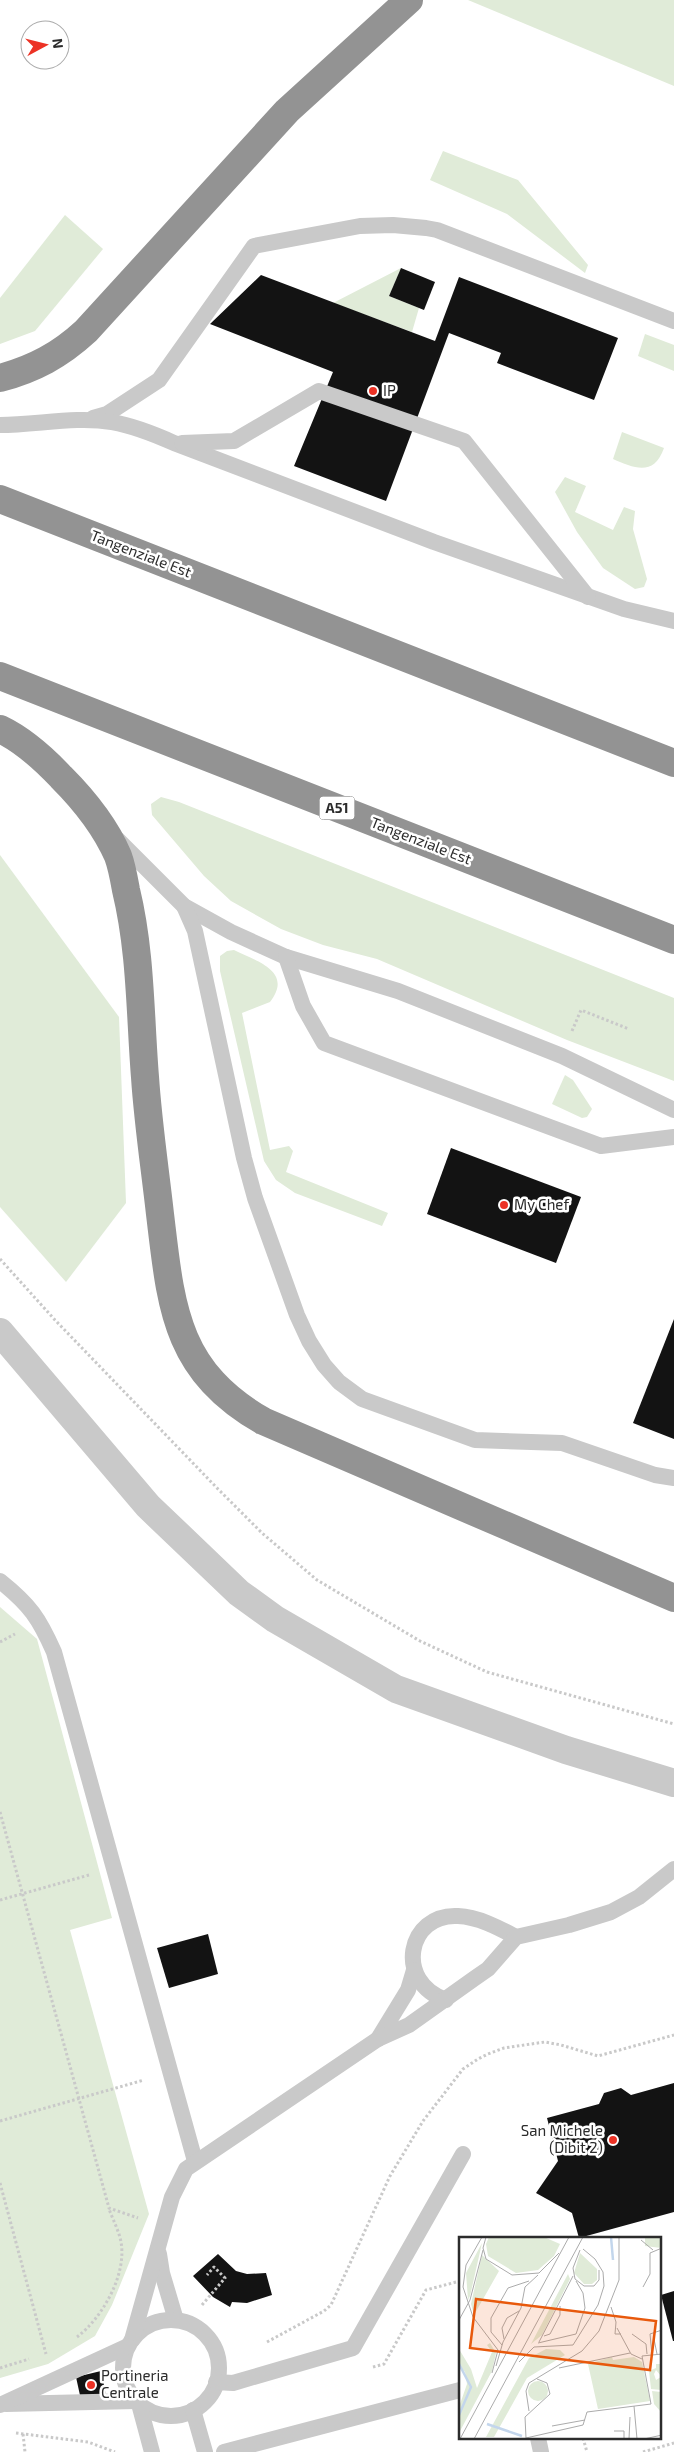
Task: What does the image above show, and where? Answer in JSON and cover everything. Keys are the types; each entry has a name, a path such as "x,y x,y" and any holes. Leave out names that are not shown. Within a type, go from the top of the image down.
{"highway":[{"path":"0,378 26,371 47,361 68,347 86,331 287,111 409,0"},
{"name":"Tangenziale Est","path":"0,499 674,763"},
{"name":"Tangenziale Est","path":"0,676 674,940"},
{"path":"0,728 45,760 74,789 99,821 118,857 131,908 138,967 145,1079 166,1265 181,1332 199,1365 230,1397 263,1420 674,1598"}],"street":[{"path":"0,1332 148,1506 239,1592 274,1619 396,1689 566,1750 674,1783"}],"lane":[{"path":"83,420 107,414 159,380 254,246 338,229 393,225 437,230 674,321"},
{"path":"174,443 234,441 319,392 464,441 588,596"},
{"path":"0,425 83,420 113,422 144,430 434,542 624,609 674,620"},
{"path":"99,821 184,906 231,932 286,957 407,995 562,1056 674,1110"},
{"path":"184,906 195,931 244,1158 255,1198 297,1315 309,1341 324,1365 339,1382 362,1399 475,1440 562,1443 655,1475 674,1478"},
{"path":"286,957 302,1006 324,1043 601,1146 674,1137"},
{"path":"0,1581 32,1609 40,1621 54,1652 195,2161"},
{"path":"1,2405 130,2343 147,2326 161,2320 176,2320 197,2328 208,2338 218,2359 216,2382 207,2400 193,2410 179,2415 163,2415 148,2410 138,2402 127,2388 123,2374 124,2359 130,2343 172,2197 186,2169 195,2161 378,2039 408,2025 446,2000 488,1969 516,1937 569,1925 611,1912 639,1897 674,1869"},
{"path":"446,2000 426,1989 414,1970 412,1956 415,1943 422,1931 432,1922 444,1917 474,1918 516,1937"},
{"path":"378,2039 408,1990 414,1970"},
{"path":"216,2382 233,2383 353,2348 463,2154"},
{"path":"158,2246 162,2273 176,2320"},
{"path":"224,2452 457,2389"},
{"path":"1,2405 138,2402"},
{"path":"138,2402 152,2452"},
{"path":"193,2410 205,2452"}],"path":[{"path":"570,1037 581,1010 629,1029"},
{"path":"0,1259 54,1320 217,1488 262,1533 317,1580 420,1641 487,1672 674,1724"},
{"path":"0,1812 109,2208 121,2243 117,2278 102,2310 93,2322 72,2341"},
{"path":"0,1900 114,1868"},
{"path":"0,2121 170,2072"},
{"path":"0,2183 46,2354"},
{"path":"109,2208 140,2218"},
{"path":"202,2305 225,2278 214,2267 207,2275"},
{"path":"0,2368 53,2351"},
{"path":"8,2432 88,2442 115,2452"},
{"path":"23,2434 25,2452"},
{"path":"643,2452 674,2443"}],"green space":[{"path":"468,0 674,0 674,86"},
{"path":"443,151 518,180 588,265 585,273 507,214 430,180"},
{"path":"65,215 103,249 35,331 0,344 0,298"},
{"path":"401,268 389,296 419,308 412,332 333,303"},
{"path":"645,334 674,345 674,371 638,356"},
{"path":"622,432 664,448 660,457 649,467 643,468 613,459"},
{"path":"565,477 586,486 575,512 613,530 624,507 635,511 633,529 647,579 644,587 635,589 603,568 577,532 555,492"},
{"path":"161,797 179,802 674,998 674,1081 567,1040 377,959 323,945 281,929 231,901 204,876 152,815 151,804"},
{"path":"0,855 119,1017 126,1203 66,1282 0,1207"},
{"path":"234,950 269,968 278,982 270,1002 242,1013 270,1150 289,1146 293,1151 286,1172 388,1213 382,1226 295,1193 276,1180 264,1161 220,971 220,956 227,951"},
{"path":"565,1075 573,1080 592,1109 587,1117 582,1118 552,1104"},
{"path":"0,1607 37,1639 112,1918 70,1930 149,2214 112,2305 95,2336 48,2364 0,2378"}],"building":[{"path":"401,268 435,282 424,310 389,296"},
{"path":"261,275 435,341 459,277 618,338 594,400 497,363 501,353 449,333 386,501 294,466 333,372 210,324"},
{"name":"My Chef","path":"451,1148 581,1197 556,1263 427,1214"},
{"path":"674,1319 674,1439 633,1423"},
{"path":"208,1934 218,1974 169,1988 157,1948"},
{"name":"San Michele (Dibit 2)","path":"674,2083 674,2212 579,2237 572,2213 536,2193 558,2161 547,2118 599,2104 604,2093 621,2088 631,2095"},
{"path":"218,2254 236,2271 247,2274 266,2273 272,2295 247,2303 232,2302 230,2307 213,2297 193,2276"},
{"path":"674,2291 674,2341 662,2299 662,2295"},
{"name":"Portineria Centrale","path":"101,2371 106,2394 81,2400 76,2377"}],"place":[{"name":"IP","path":"373,391"},
{"name":"My Chef","path":"504,1205"},
{"name":"San Michele (Dibit 2)","path":"613,2140"},
{"name":"Portineria Centrale","path":"91,2385"}]}
